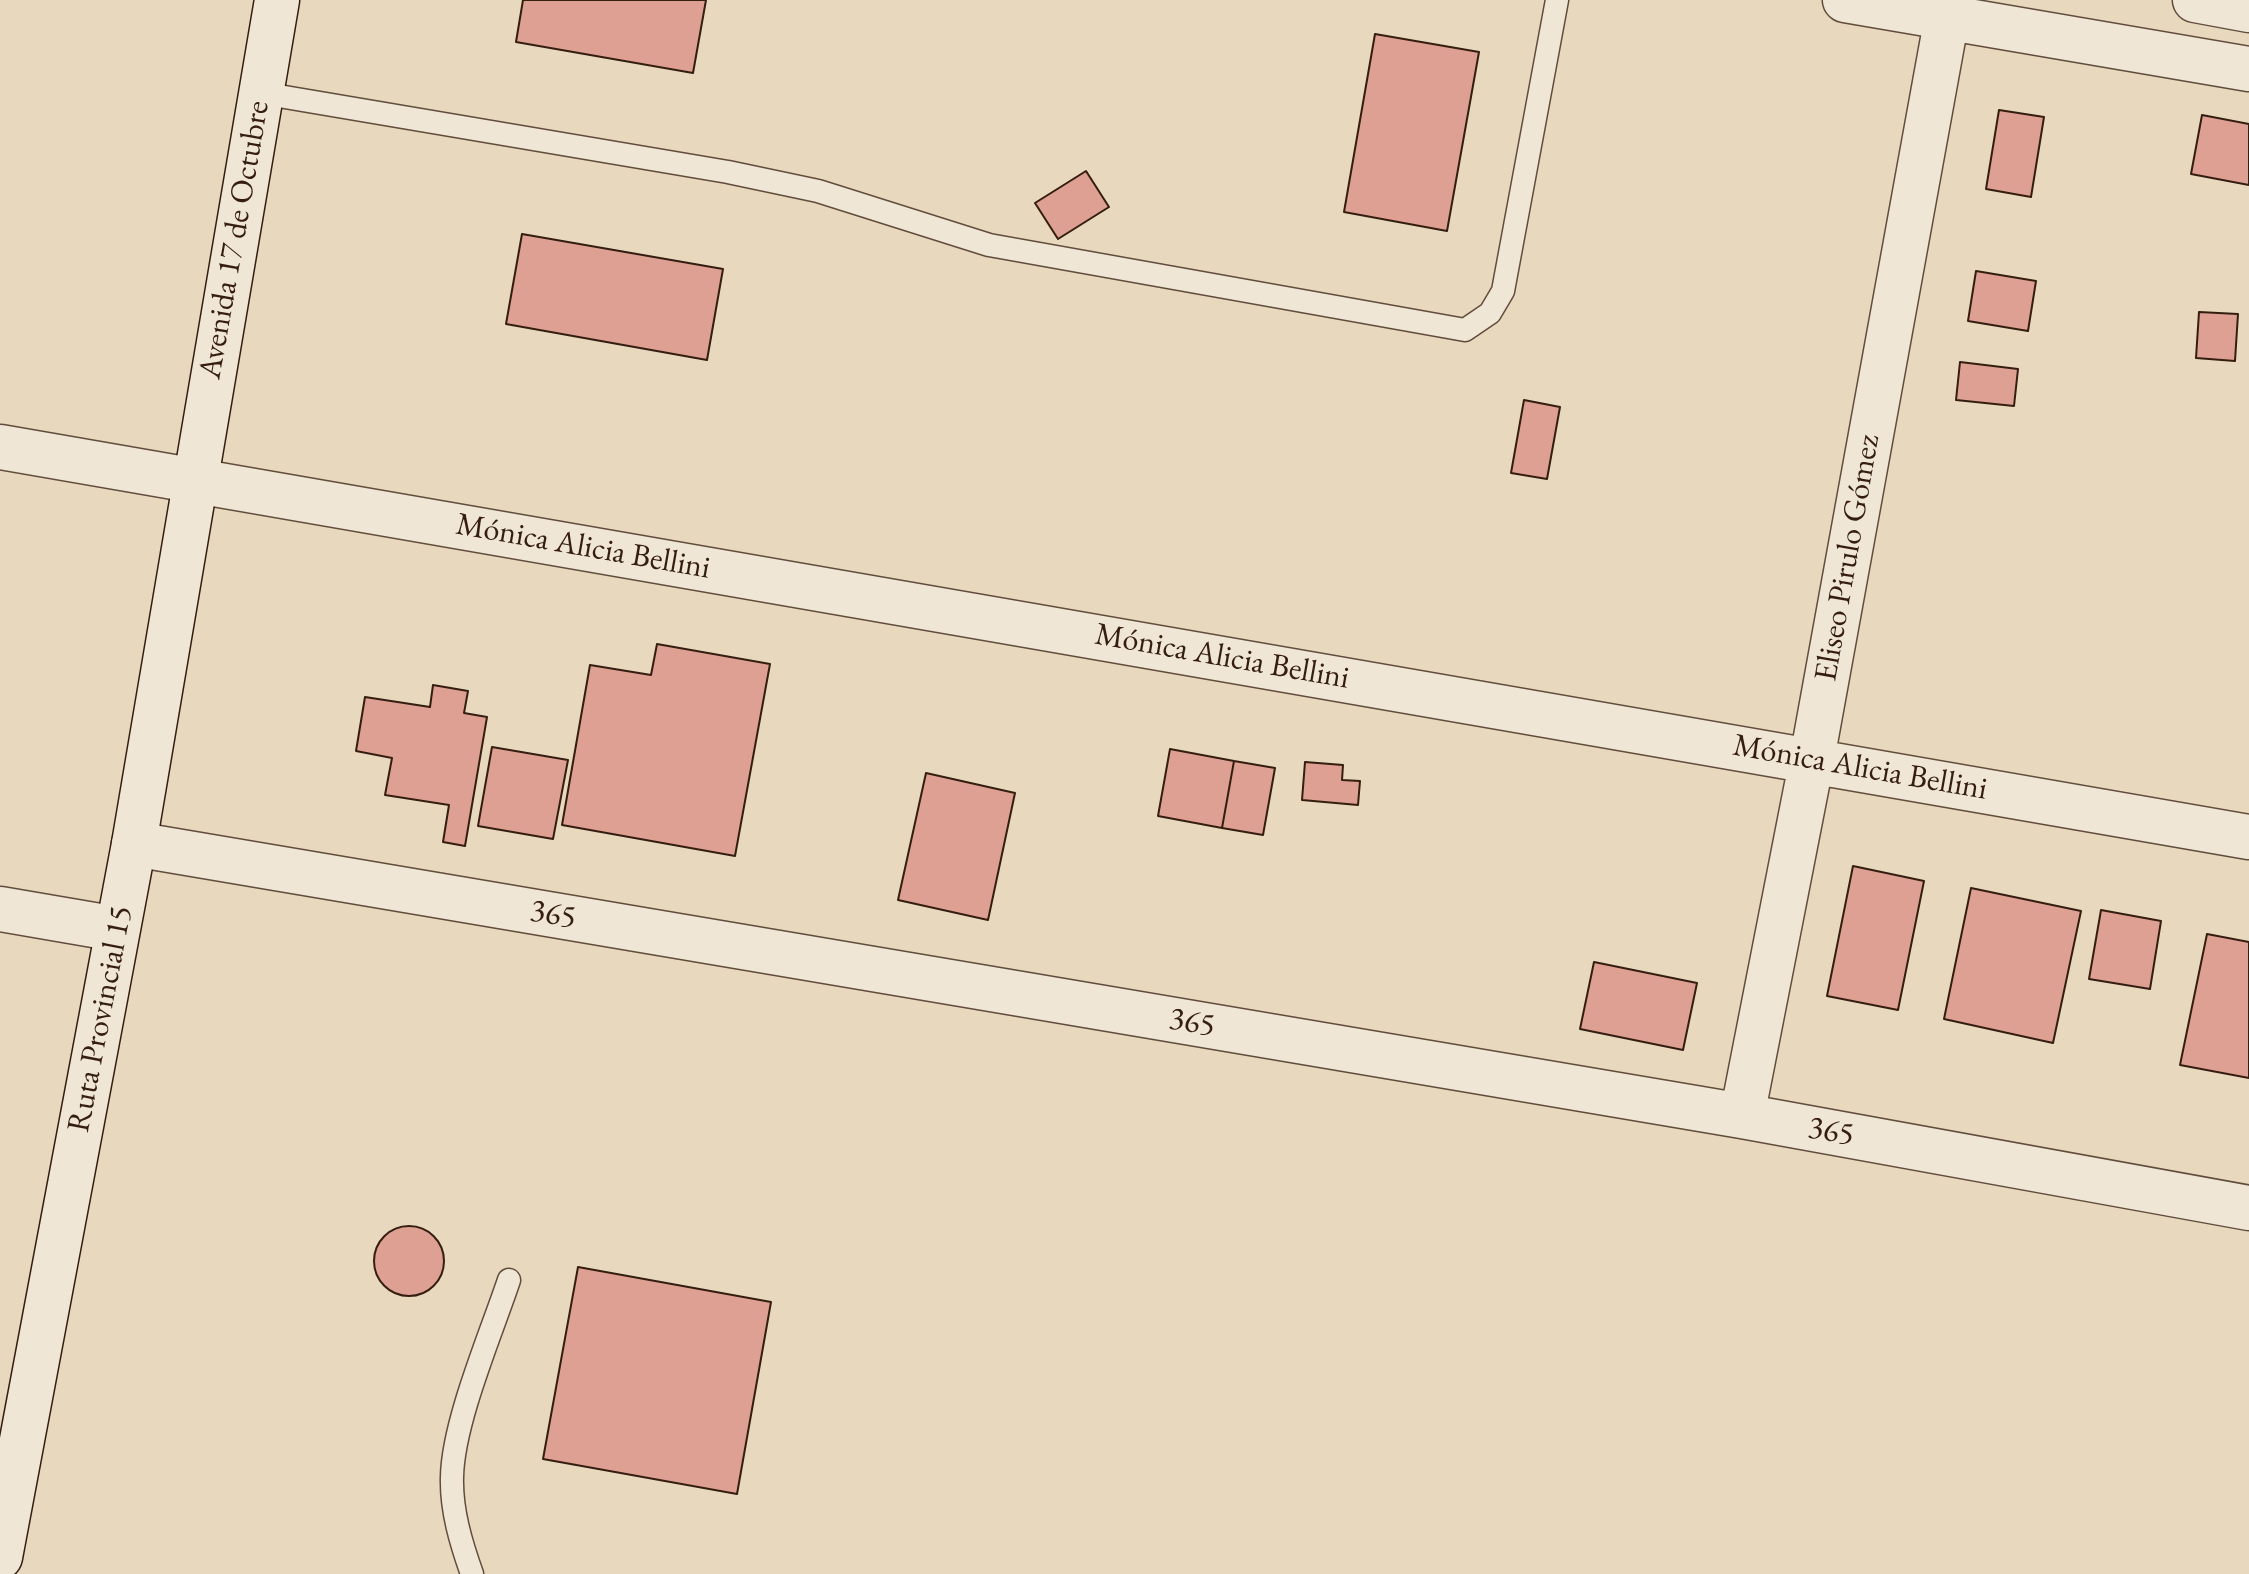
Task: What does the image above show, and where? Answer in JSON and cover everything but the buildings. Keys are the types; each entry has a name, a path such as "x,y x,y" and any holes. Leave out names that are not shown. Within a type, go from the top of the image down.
{"street":[{"name":"Avenida 17 de Octubre","path":"194,480 277,0"},
{"path":"1845,0 1946,9 2249,69"},
{"path":"2195,0 2249,10"},
{"name":"Eliseo Pirulo Gómez","path":"1742,1116 1812,759 1946,9"},
{"name":"Mónica Alicia Bellini","path":"0,447 2249,837"},
{"name":"Ruta Provincial 15","path":"0,1557 134,844 194,480"},
{"name":"365","path":"134,844 1742,1116 2249,1208"},
{"path":"0,909 117,929"}],"lane":[{"path":"261,93 728,172 818,191 989,245 1465,330 1490,313 1503,291 1557,0"},
{"path":"472,1574 458,1534 452,1477 457,1438 509,1280"}]}
